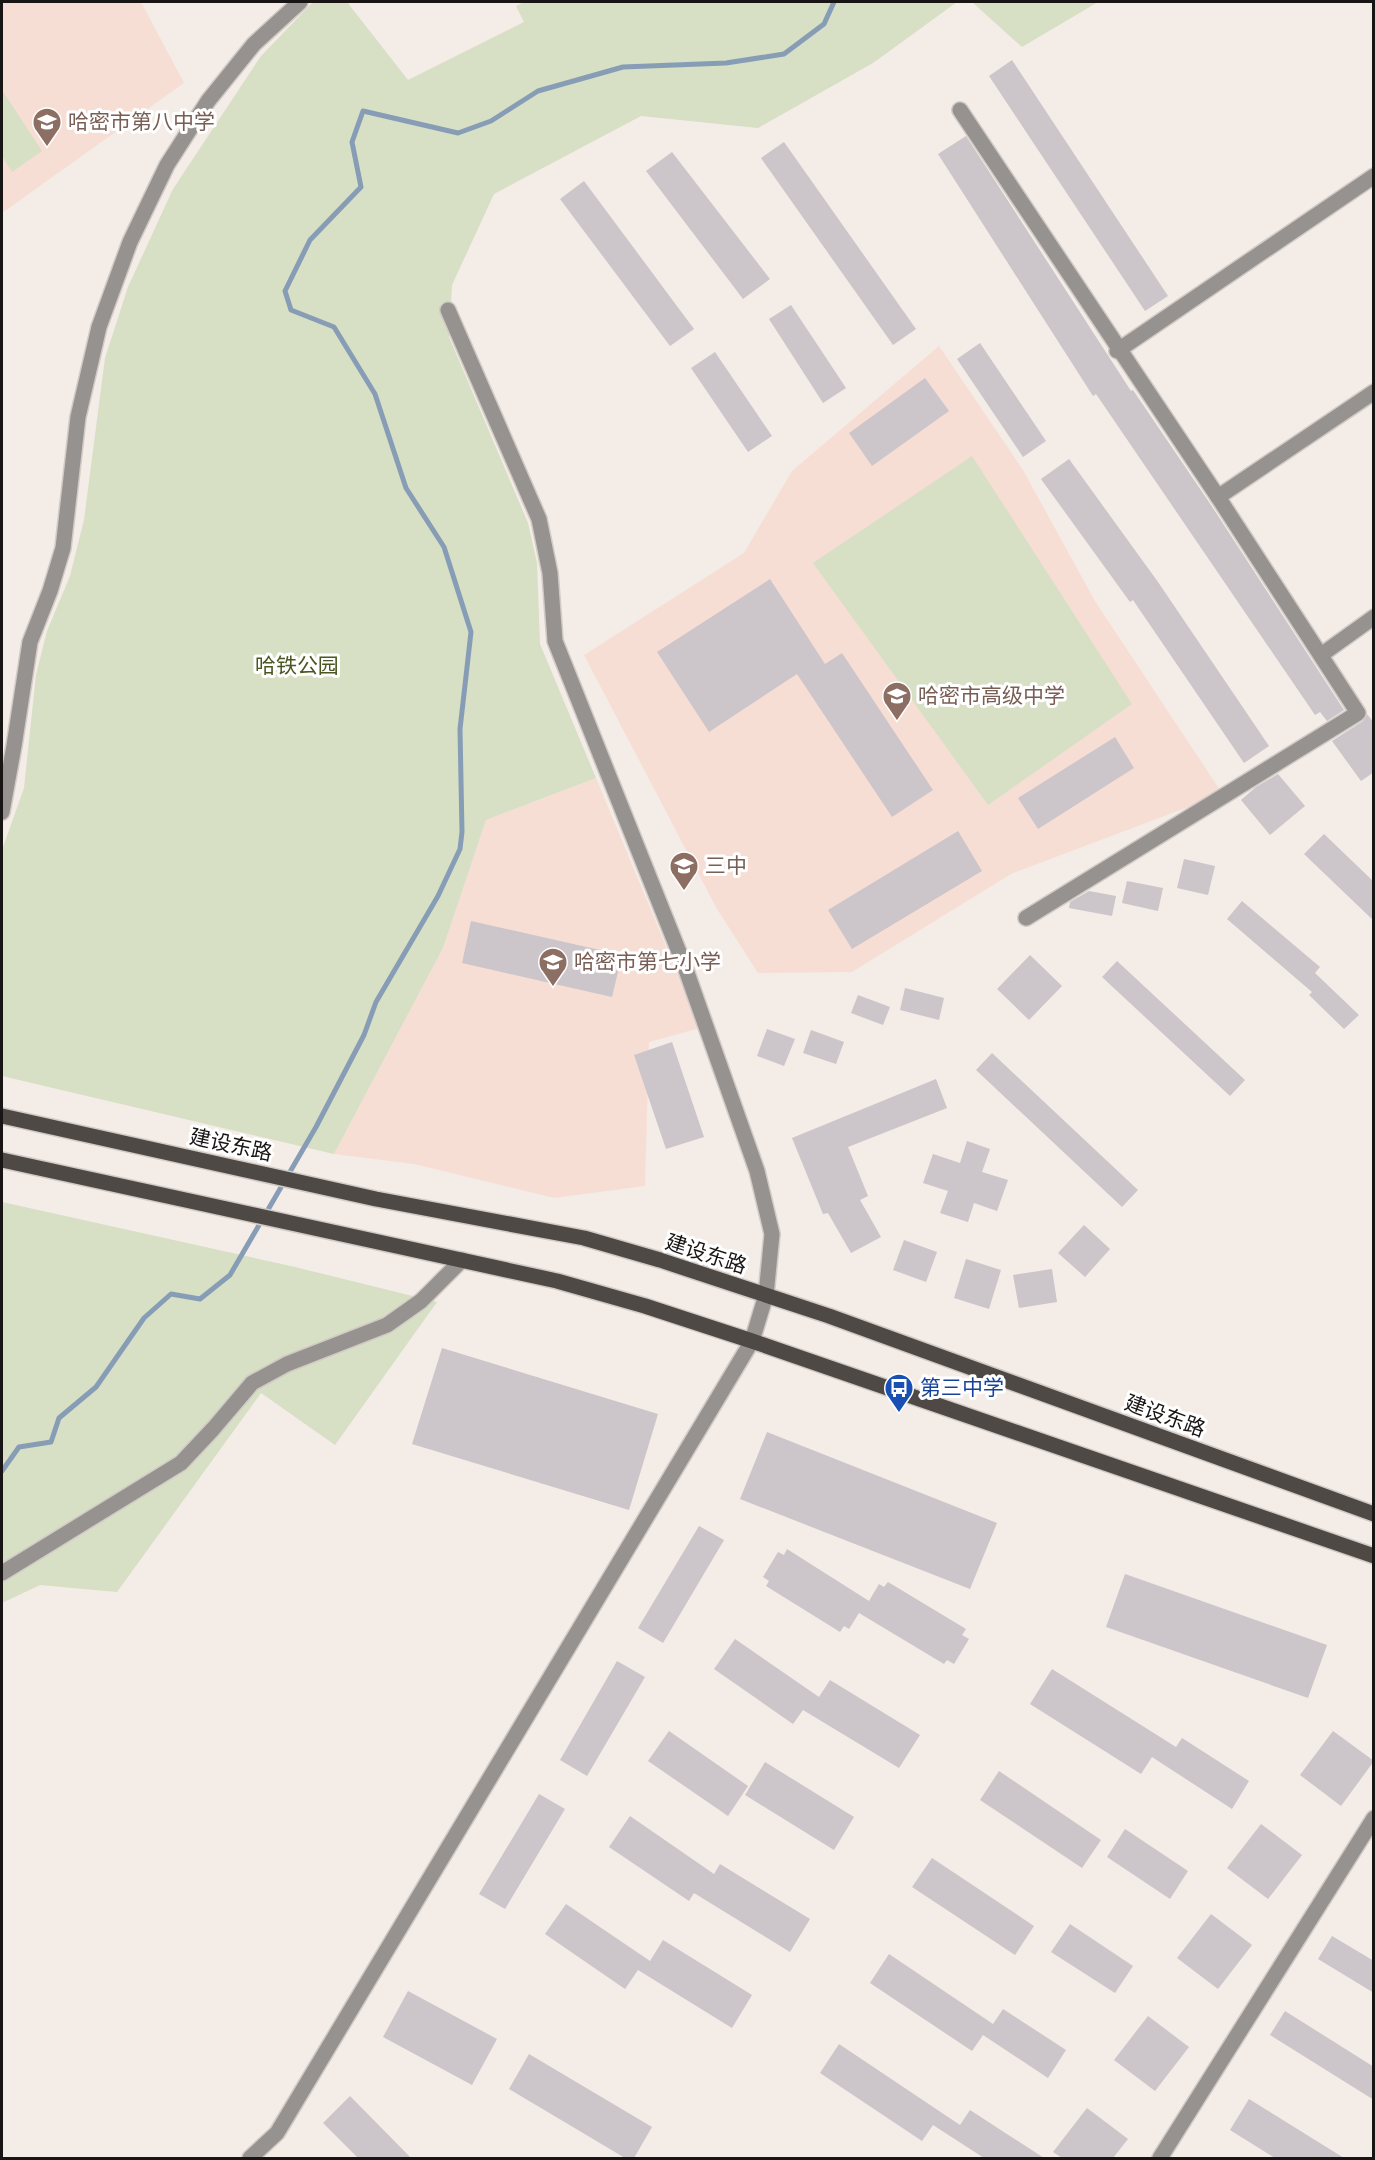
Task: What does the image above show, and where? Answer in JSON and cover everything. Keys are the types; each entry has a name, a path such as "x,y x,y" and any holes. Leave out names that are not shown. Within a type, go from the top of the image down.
{"main road":[{"name":"建设东路","path":"2,1116 376,1199 584,1238 660,1260 829,1316 1374,1514"},
{"path":"2,1160 557,1281 645,1306 1374,1556"}],"street":[{"path":"2,812 30,642 50,591 63,548 81,406 99,327 130,242 167,165 208,100 254,44 300,2"},
{"path":"960,110 1218,497 1358,713 1026,918"},
{"path":"1117,351 1374,176"},
{"path":"250,2158 277,2133 752,1341 766,1295 772,1234 757,1171 685,967 555,641 550,573 539,519 448,310"},
{"path":"1218,497 1374,392"},
{"path":"1321,655 1374,617"},
{"path":"2,1573 180,1463 213,1430 252,1383 287,1364 387,1325 421,1301 462,1260"},
{"path":"1160,2158 1374,1818"}],"shaded area":[{"name":"哈密市第八中学","path":"2,2 141,2 184,83 2,213"},
{"name":"哈密市高级中学","path":"939,346 1023,470 1095,601 1220,790 1191,806 1011,874 852,972 758,973 717,909 584,655 744,553 792,471"},
{"name":"哈密市第七小学","path":"596,778 700,1028 649,1042 645,1186 554,1198 414,1164 334,1154 443,948 486,820"}],"green space":[{"name":"哈铁公园","path":"313,2 347,2 408,80 524,22 516,6 524,2 957,2 873,63 758,128 641,116 494,194 452,285 449,337 528,523 537,563 540,644 596,778 486,820 443,948 334,1154 2,1076 2,850 24,788 36,675 47,631 70,576 84,520 105,358 128,287 173,189 261,56"},
{"path":"972,2 1098,2 1022,47"},
{"path":"2,90 42,151 12,172 2,156"},
{"path":"972,456 1132,704 988,805 813,563"},
{"path":"2,1202 295,1267 437,1302 335,1445 261,1393 117,1592 40,1585 2,1603"}],"building":[{"path":"1012,60 1168,296 1145,311 989,76"},
{"path":"966,136 1131,391 1133,390 1211,505 1344,710 1327,721 1320,712 1315,715 1096,394 1093,396 938,154"},
{"path":"784,142 916,329 893,345 761,158"},
{"path":"672,152 770,279 743,299 646,171"},
{"path":"584,181 694,329 670,346 560,199"},
{"path":"791,305 846,388 823,403 769,319"},
{"path":"980,343 1046,441 1023,457 957,359"},
{"path":"715,352 772,436 748,452 691,368"},
{"path":"925,378 949,411 872,466 849,433"},
{"path":"1069,459 1158,582 1269,746 1244,763 1133,600 1130,602 1041,479"},
{"path":"770,579 825,664 842,653 933,790 892,817 797,674 709,732 657,652"},
{"path":"1367,714 1374,723 1374,772 1361,781 1332,741 1363,721"},
{"path":"1115,737 1134,768 1038,829 1018,798"},
{"path":"1278,774 1305,806 1270,835 1241,800 1256,787"},
{"path":"958,831 982,871 852,949 828,910"},
{"path":"1324,834 1374,882 1374,921 1304,854"},
{"path":"1184,859 1215,866 1208,895 1177,888"},
{"path":"1127,881 1163,888 1158,911 1122,903"},
{"path":"1089,891 1116,896 1112,916 1069,908 1070,902"},
{"path":"1242,901 1320,967 1315,973 1359,1015 1344,1029 1309,995 1312,992 1227,919"},
{"path":"471,921 622,955 612,997 462,963"},
{"path":"1030,955 1062,986 1029,1020 997,989"},
{"path":"1117,961 1245,1080 1230,1096 1102,977"},
{"path":"905,988 944,998 939,1020 900,1010"},
{"path":"858,995 890,1007 883,1025 851,1013"},
{"path":"767,1029 795,1039 784,1066 757,1056"},
{"path":"811,1030 844,1042 836,1064 803,1053"},
{"path":"672,1042 704,1137 666,1149 634,1055"},
{"path":"992,1053 1138,1190 1122,1207 976,1070"},
{"path":"936,1079 947,1108 848,1147 868,1196 860,1200 881,1237 851,1253 828,1213 823,1214 792,1138"},
{"path":"967,1141 990,1149 982,1172 1008,1180 997,1211 974,1203 968,1222 940,1213 948,1191 923,1183 933,1154 960,1163"},
{"path":"1084,1225 1110,1249 1085,1277 1058,1253"},
{"path":"904,1240 937,1252 926,1282 893,1270"},
{"path":"966,1259 1001,1270 989,1309 954,1298"},
{"path":"1052,1269 1057,1302 1019,1308 1013,1275"},
{"path":"442,1348 658,1414 629,1510 412,1444"},
{"path":"767,1432 997,1523 970,1589 740,1499"},
{"path":"699,1526 724,1540 663,1643 638,1628"},
{"path":"787,1549 869,1601 879,1584 884,1587 888,1582 966,1629 962,1635 969,1639 954,1664 947,1660 944,1664 859,1613 849,1629 844,1626 840,1632 766,1586 769,1581 763,1577 778,1552 784,1555"},
{"path":"1125,1574 1327,1645 1308,1698 1106,1627"},
{"path":"735,1639 819,1697 830,1680 920,1735 899,1768 803,1710 793,1724 714,1669"},
{"path":"617,1661 645,1677 587,1776 560,1760"},
{"path":"1052,1669 1176,1747 1182,1738 1249,1781 1232,1809 1152,1757 1141,1774 1030,1704"},
{"path":"669,1731 748,1786 728,1816 648,1761"},
{"path":"1333,1731 1374,1761 1341,1806 1300,1775"},
{"path":"765,1762 854,1817 834,1850 745,1795"},
{"path":"999,1771 1101,1840 1082,1868 980,1800"},
{"path":"539,1794 565,1809 505,1909 479,1894"},
{"path":"630,1816 714,1874 720,1864 810,1919 790,1952 694,1893 689,1901 609,1847"},
{"path":"1261,1824 1302,1855 1268,1899 1227,1868"},
{"path":"1125,1829 1188,1871 1170,1899 1107,1857"},
{"path":"932,1858 1034,1926 1015,1955 912,1887"},
{"path":"566,1904 650,1961 663,1940 752,1995 732,2028 638,1970 625,1989 545,1934"},
{"path":"1211,1914 1252,1945 1218,1989 1177,1958"},
{"path":"1070,1924 1133,1966 1115,1993 1051,1952"},
{"path":"1332,1936 1374,1961 1374,1993 1318,1959"},
{"path":"889,1954 993,2024 1003,2009 1066,2050 1048,2078 983,2035 972,2051 870,1983"},
{"path":"408,1991 497,2039 472,2085 383,2037"},
{"path":"1285,2011 1374,2067 1374,2100 1270,2035"},
{"path":"1148,2016 1189,2047 1155,2091 1114,2060"},
{"path":"839,2044 960,2125 970,2110 1044,2158 984,2158 933,2125 922,2141 820,2073"},
{"path":"529,2054 652,2127 634,2158 625,2158 509,2089"},
{"path":"350,2096 411,2158 358,2158 323,2123"},
{"path":"1249,2099 1344,2158 1275,2158 1230,2130"},
{"path":"1087,2108 1128,2139 1113,2158 1062,2158 1053,2152"}],"waterway":[{"path":"2,1471 19,1447 51,1442 59,1418 96,1387 144,1318 171,1294 200,1299 230,1275 316,1127 364,1035 376,1002 438,896 460,849 462,832 460,729 471,632 444,547 406,488 375,394 334,327 291,310 285,291 310,240 361,187 352,142 363,111 458,133 491,121 538,91 623,67 726,63 784,54 824,24 834,2"}],"place":[{"name":"哈密市第八中学","path":"47,148"},
{"name":"哈密市高级中学","path":"897,722"},
{"name":"三中","path":"684,892"},
{"name":"哈密市第七小学","path":"553,988"},
{"name":"第三中学","path":"899,1414"}]}
